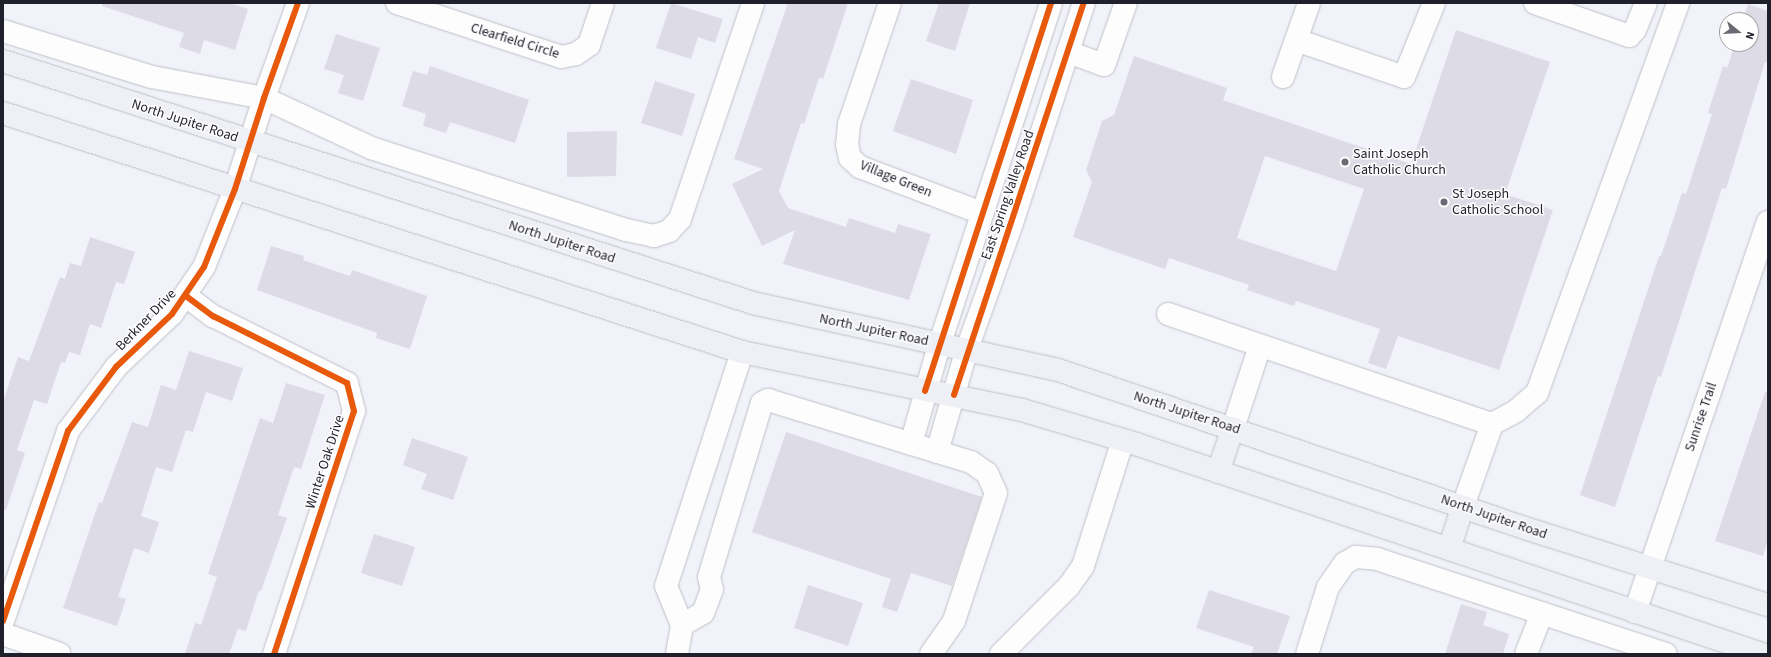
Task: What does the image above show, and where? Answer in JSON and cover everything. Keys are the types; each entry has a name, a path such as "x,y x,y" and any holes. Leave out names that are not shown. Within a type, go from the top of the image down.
{"main road":[{"name":"North Jupiter Road","path":"3,61 249,142 753,303 1051,368 1650,568 1768,605"},
{"path":"3,113 742,352 1022,410 1123,440 1762,654"},
{"path":"1218,472 1233,428"},
{"path":"1449,550 1463,506"}],"street":[{"name":"Berkner Drive","path":"3,621 68,431 116,367 172,314 186,296 204,267 235,189 249,142 298,3"},
{"name":"Clearfield Circle","path":"396,3 446,11 561,57 576,54 589,45 603,3"},
{"path":"3,31 152,77 264,98 371,148 626,230 661,235 669,231 680,218 753,3"},
{"name":"Village Green","path":"890,3 849,124 847,145 850,158 860,167 982,213"},
{"name":"East Spring Valley Road","path":"910,444 939,344 1051,3"},
{"name":"East Spring Valley Road","path":"937,452 967,349 1084,3"},
{"path":"1068,52 1104,65 1126,3"},
{"path":"1284,77 1309,3"},
{"path":"1296,40 1404,77 1434,3"},
{"path":"1535,3 1628,36 1635,30 1646,3"},
{"path":"1463,506 1492,424 1516,411 1537,393 1678,3"},
{"name":"Sunrise Trail","path":"1635,612 1768,222"},
{"name":"Winter Oak Drive","path":"186,296 213,316 347,383 354,410 274,654"},
{"path":"1168,314 1492,424"},
{"path":"1233,428 1260,346"},
{"path":"677,654 682,625 666,586 742,352"},
{"path":"682,625 703,613 712,590 709,577 762,403 768,400 971,462 987,473 996,493 954,621 931,654"},
{"path":"1001,654 1069,586 1082,566 1123,440"},
{"path":"1307,654 1328,587 1346,563 1356,556 1377,559 1666,654"},
{"path":"1526,654 1542,613"},
{"path":"3,634 60,654"}],"building":[{"path":"102,3 230,3 248,9 235,50 204,40 200,54 179,47 184,33 102,6"},
{"path":"671,3 723,19 715,43 698,37 691,59 656,48"},
{"path":"788,3 848,3 823,79 819,78 804,124 801,123 779,191 788,208 846,227 849,218 895,233 898,224 931,234 909,300 783,264 795,230 762,246 732,184 763,169 734,159"},
{"path":"939,3 970,3 955,51 926,41"},
{"path":"1748,4 1768,11 1768,63 1765,62 1726,189 1722,188 1661,377 1658,376 1615,507 1580,495 1659,256 1661,256 1682,193 1686,194 1712,114 1708,113 1723,66 1727,68 1732,52 1759,52 1759,12 1746,12"},
{"path":"1456,30 1550,62 1505,194 1553,210 1499,370 1398,336 1386,369 1368,363 1380,329 1296,301 1294,306 1247,290 1249,285 1169,258 1165,269 1073,237 1092,182 1086,170 1102,121 1114,115 1134,56 1227,88 1223,100 1411,164","holes":["1265,156 1364,189 1336,271 1237,238"]},
{"path":"336,34 380,48 363,101 338,93 344,75 324,69"},
{"path":"430,66 529,100 515,143 450,122 446,133 423,126 426,114 402,106 413,71 427,75"},
{"path":"911,79 973,100 956,154 893,131"},
{"path":"655,81 695,94 682,136 641,123"},
{"path":"617,131 616,176 567,177 567,132"},
{"path":"90,237 135,252 124,284 116,282 101,328 90,324 80,355 69,352 65,363 61,362 47,404 34,400 17,450 25,453 6,510 3,510 3,402 18,357 29,361 60,277 65,279 70,263 81,266"},
{"path":"271,246 304,256 303,260 350,276 352,270 427,296 410,349 376,338 377,333 257,290"},
{"path":"189,351 243,368 232,401 206,392 193,432 186,430 172,472 156,467 141,516 159,522 149,553 134,548 118,597 126,599 117,626 63,608 99,502 102,503 132,422 148,427 161,385 176,390"},
{"path":"286,383 325,395 301,469 294,467 278,515 287,518 261,591 259,590 246,631 238,629 229,654 185,654 195,623 201,625 217,577 208,574 260,418 273,423"},
{"path":"1765,392 1768,392 1768,540 1763,556 1715,541"},
{"path":"786,432 982,497 952,586 911,573 897,612 882,607 891,579 752,532"},
{"path":"412,438 468,457 453,500 421,489 427,474 403,465"},
{"path":"374,534 415,547 402,586 361,573"},
{"path":"808,585 863,603 848,646 794,628"},
{"path":"1209,590 1290,616 1277,654 1251,654 1254,647 1196,628"},
{"path":"1461,604 1487,612 1483,625 1509,634 1503,654 1445,654"}],"cycle path":[{"path":"3,621 68,431 116,367 172,314 204,267 235,189 264,98 298,3"},
{"path":"925,391 1051,3"},
{"path":"954,395 1084,3"},
{"path":"186,296 213,316 347,383 354,411 274,654"}],"place":[{"name":"Saint Joseph Catholic Church","path":"1345,162"},
{"name":"St Joseph Catholic School","path":"1444,202"}]}
